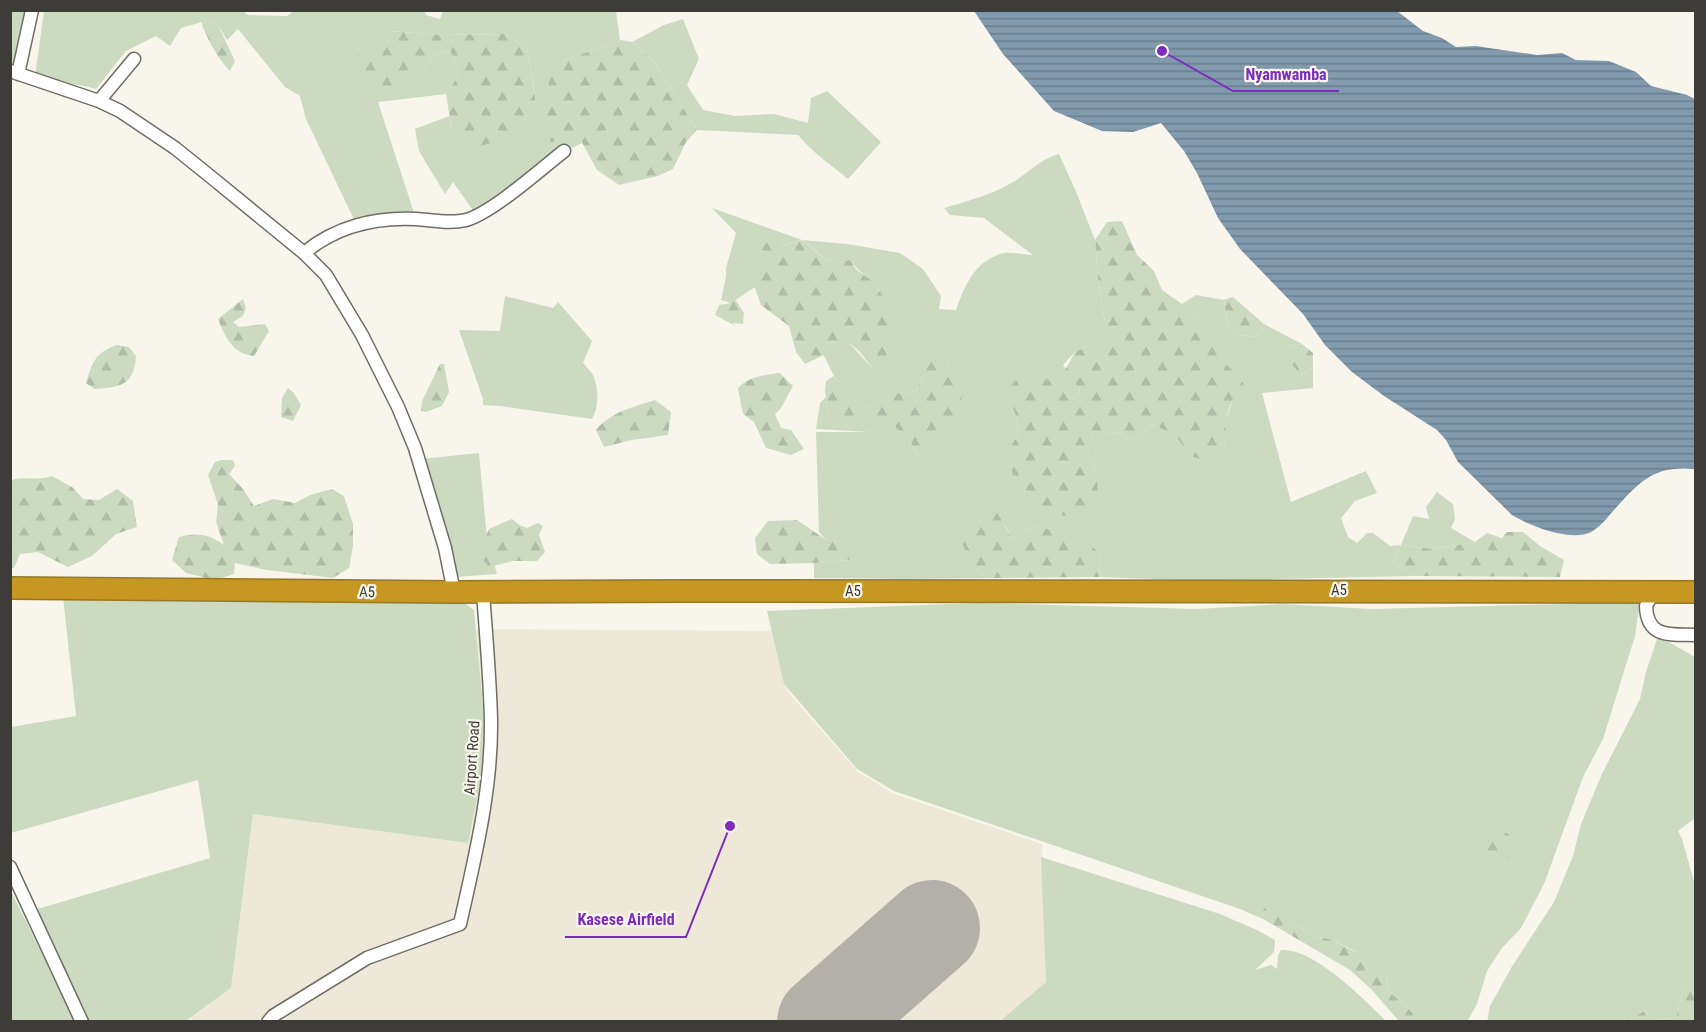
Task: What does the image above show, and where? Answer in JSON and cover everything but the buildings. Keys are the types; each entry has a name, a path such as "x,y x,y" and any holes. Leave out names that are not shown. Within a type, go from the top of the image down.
{"highway":[{"name":"A5","path":"10,588 453,592 1411,590 1695,592"}],"street":[{"path":"32,10 14,72 99,101 120,111 175,148 304,252 326,275 349,313 398,407 416,448 445,548 453,592"},
{"path":"99,101 134,59"},
{"path":"304,252 318,240 359,224 410,219 454,221 475,217 564,151"},
{"name":"Airport Road","path":"268,1022 273,1016 367,958 460,924 479,842 488,775 491,722 483,592"},
{"path":"1653,593 1646,606 1646,613 1656,630 1664,634 1695,635"},
{"path":"10,867 82,1022"}],"shaded area":[{"path":"476,629 772,631 784,684 789,693 857,771 892,793 1042,844 1046,982 1000,1021 186,1022 231,988 253,814 468,843 485,727"}],"green space":[{"path":"295,10 424,11 426,15 440,19 443,11 616,11 620,40 563,61 554,101 552,141 578,135 582,143 552,158 486,207 474,212 453,182 445,194 419,151 415,129 449,116 452,131 536,102 527,47 505,34 441,35 390,31 419,78 434,54 450,50 459,74 446,94 378,102 417,222 359,230 306,119 300,96 285,87 238,29 227,40 218,25 208,21 202,25 202,22 181,28 170,46 156,36 126,51 96,89 35,76 44,11 243,11 248,15 287,16"},
{"path":"10,11 29,11 21,63 10,68"},
{"path":"683,19 699,59 687,85 703,110 735,116 774,114 808,123 811,98 827,91 881,142 848,179 815,153 798,135 697,130 653,60 632,42 664,25"},
{"path":"208,21 218,25 235,61 230,71 217,55 202,25"},
{"path":"390,31 441,35 505,34 527,47 536,103 519,135 480,146 452,131 446,94 459,74 450,50 434,54 419,78 390,95 360,83 354,58"},
{"path":"620,40 632,42 653,60 697,130 686,142 673,169 658,176 619,185 597,170 578,135 551,142 543,124 554,101 548,82 563,61"},
{"path":"1059,154 1095,240 1104,317 1115,345 1099,355 1091,345 1075,352 1063,365 1080,390 1077,396 1070,398 1052,382 1015,413 1019,433 1012,444 1097,478 1089,455 1090,437 1117,432 1132,441 1153,424 1178,437 1190,456 1214,462 1225,450 1225,423 1234,395 1236,373 1224,364 1195,313 1182,304 1196,295 1224,300 1228,329 1241,335 1256,337 1264,324 1302,344 1288,347 1302,375 1313,367 1313,388 1262,393 1291,502 1366,471 1377,493 1355,501 1341,518 1348,537 1357,543 1367,533 1373,533 1390,546 1401,545 1394,563 1414,576 1273,579 1265,583 1099,577 1101,554 1036,525 1013,539 1005,525 970,566 990,578 814,578 814,563 849,560 839,542 825,539 819,532 816,432 869,432 816,429 820,403 826,397 829,419 844,386 834,376 823,354 849,343 873,369 880,291 850,260 828,260 802,240 847,244 900,253 923,269 941,296 939,309 956,310 967,283 986,261 1004,253 1033,255 984,218 950,215 944,208 998,190 1041,162","holes":["936,347 947,362 962,393 925,443 925,459 917,455 909,439 895,426 900,394 915,391 925,375"]},
{"path":"712,208 802,240 781,246 753,283 755,287 731,303 721,300 726,268 736,233"},
{"path":"1122,221 1137,255 1154,271 1162,290 1195,313 1224,363 1244,384 1233,399 1227,415 1225,450 1214,463 1190,456 1177,437 1153,424 1132,441 1117,432 1091,437 1089,455 1097,478 1098,505 1070,516 1045,514 1021,499 1010,465 1012,444 1019,433 1015,413 1006,391 1020,377 1034,374 1048,379 1070,398 1077,396 1080,390 1065,370 1075,352 1091,345 1099,354 1114,345 1104,317 1095,240 1107,222"},
{"path":"773,240 782,246 802,240 828,260 850,260 856,269 872,281 896,313 887,329 892,355 890,367 873,369 859,351 849,343 805,364 796,352 789,326 761,305 753,283 757,257 766,243"},
{"path":"505,296 553,308 558,302 592,341 583,363 592,374 596,386 597,403 592,419 483,405 483,399 459,330 500,331"},
{"path":"1233,297 1264,324 1256,337 1241,335 1228,329 1224,300"},
{"path":"243,299 246,308 243,316 233,322 239,327 265,324 269,331 254,356 240,352 231,344 218,319"},
{"path":"735,299 744,313 743,324 732,323 737,327 715,315 719,305 731,303"},
{"path":"1302,344 1313,353 1313,367 1302,375 1291,363 1288,347"},
{"path":"117,345 129,347 136,356 132,374 129,379 118,386 94,389 86,383 90,369 104,351"},
{"path":"936,347 947,362 963,393 942,442 926,443 925,460 917,455 909,439 895,427 883,430 872,421 864,406 881,386 900,394 915,391 925,375 929,348"},
{"path":"440,364 444,364 449,392 442,406 426,412 421,411 422,401"},
{"path":"780,373 793,386 781,408 775,414 781,428 791,430 804,449 791,455 766,448 754,422 743,414 738,388 763,375"},
{"path":"834,376 844,386 857,419 854,428 840,428 829,419 826,381"},
{"path":"288,388 301,405 293,421 281,417 282,398"},
{"path":"655,400 671,412 668,435 604,447 596,430 602,424 623,411"},
{"path":"479,453 487,538 497,574 455,577 421,459"},
{"path":"233,460 235,466 229,474 254,506 273,499 295,503 310,495 332,489 344,496 353,524 353,546 349,568 333,578 267,570 235,563 234,574 215,580 186,573 172,560 179,537 203,535 214,538 224,545 216,522 218,504 208,475 215,462"},
{"path":"52,476 72,487 83,499 99,500 117,489 133,501 137,527 116,534 92,556 68,567 38,552 20,554 14,568 11,568 10,491 12,480"},
{"path":"1437,492 1453,504 1455,519 1451,528 1475,542 1432,549 1401,545 1413,516 1429,519 1426,507"},
{"path":"994,508 1013,539 1036,525 1086,542 1101,554 1099,577 990,578 970,566 960,535 977,511"},
{"path":"512,519 527,528 538,523 543,526 539,535 545,552 537,561 513,561 489,567 478,554 489,529"},
{"path":"797,520 825,539 850,547 849,560 770,564 757,554 755,538 768,521"},
{"path":"1507,532 1523,532 1540,546 1564,560 1560,577 1414,576 1394,563 1401,545 1432,549 1475,542 1487,533 1502,538"},
{"path":"63,597 462,601 474,610 485,727 480,783 468,843 253,814 231,988 186,1021 89,1021 34,910 210,858 198,780 11,833 11,727 76,716"},
{"path":"1638,602 1635,636 1603,739 1583,777 1544,884 1521,928 1502,948 1487,971 1477,1004 1467,1022 1416,1021 1412,1012 1389,991 1386,973 1353,950 1330,939 1317,937 1293,924 1281,910 1262,911 1263,919 1240,909 894,791 857,769 784,684 767,611 978,603 1197,609 1283,604 1371,609"},
{"path":"1658,636 1695,657 1695,818 1678,831 1695,885 1695,979 1684,988 1676,1018 1657,1019 1644,1011 1628,1021 1487,1022 1490,1006 1511,968 1554,902 1573,856 1581,824 1602,774 1640,699"},
{"path":"1495,827 1510,835 1512,857 1499,861 1471,845 1473,840 1484,840"},
{"path":"1041,857 1220,914 1257,930 1275,940 1274,952 1255,970 1271,965 1277,969 1278,955 1281,950 1294,951 1322,965 1337,976 1386,1021 1000,1021 1046,982"},
{"path":"10,889 75,1021 11,1021"},
{"path":"1268,905 1281,910 1293,924 1317,937 1330,939 1375,962 1386,973 1389,991 1412,1012 1416,1021 1399,1021 1371,989 1350,970 1263,919 1262,911"},
{"path":"1695,979 1695,1021 1628,1021 1644,1011 1657,1019 1676,1018 1684,988"}],"water":[{"path":"974,11 1397,11 1423,31 1442,38 1456,47 1476,46 1537,55 1562,53 1576,60 1609,61 1636,72 1651,86 1695,99 1695,469 1669,470 1649,477 1640,483 1597,528 1583,535 1551,531 1529,524 1512,515 1458,462 1446,440 1437,430 1352,372 1325,345 1303,314 1240,249 1218,218 1184,151 1161,123 1133,132 1102,131 1054,111 1003,54"}],"runway":[{"path":"825,1022 932,928"}],"place":[{"name":"Nyamwamba","path":"1162,51"},
{"name":"Kasese Airfield","path":"730,826"}]}
